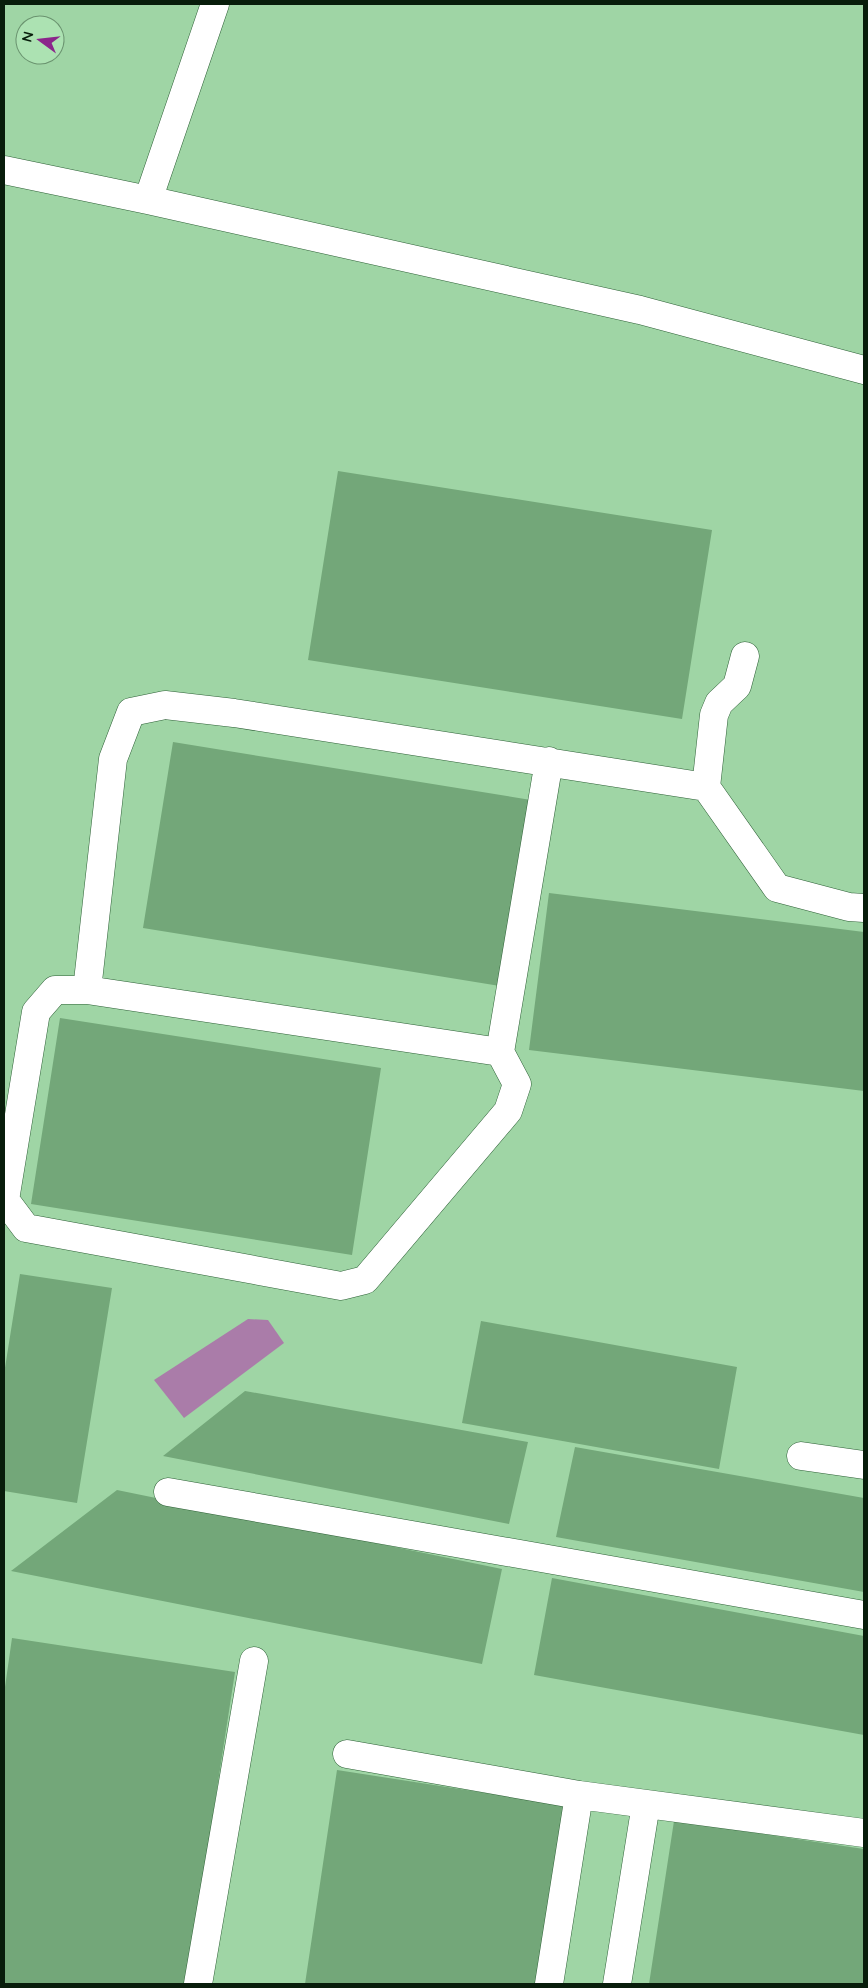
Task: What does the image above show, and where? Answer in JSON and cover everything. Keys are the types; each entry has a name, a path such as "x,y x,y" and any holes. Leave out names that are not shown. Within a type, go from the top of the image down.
{"street":[{"path":"148,200 215,4"},
{"path":"4,170 148,200 640,310 864,370"},
{"path":"745,656 737,686 719,703 714,715 706,787 777,888 848,907 864,908"},
{"path":"87,990 113,759 131,712 164,705 234,713 706,787"},
{"path":"500,1052 87,990 55,990 36,1012 6,1200 26,1228 341,1286 365,1280 508,1111 517,1084 500,1052 549,761"},
{"path":"801,1456 864,1465"},
{"path":"168,1492 864,1615"},
{"path":"198,1984 254,1660"},
{"path":"347,1754 579,1795 864,1833"},
{"path":"549,1984 579,1795"},
{"path":"617,1984 646,1804"}],"shaded area":[{"path":"248,1319 268,1320 284,1343 184,1418 154,1380"}],"building":[{"path":"338,471 712,530 682,719 308,660"},
{"path":"173,742 537,801 506,987 143,928"},
{"path":"549,893 864,932 864,1091 529,1050"},
{"path":"60,1018 381,1068 352,1255 31,1204"},
{"path":"20,1274 112,1288 77,1503 4,1491 4,1374"},
{"path":"481,1321 737,1367 719,1469 462,1423"},
{"path":"245,1391 528,1442 509,1524 163,1456"},
{"path":"575,1447 864,1498 864,1592 556,1537"},
{"path":"117,1490 502,1569 482,1664 11,1571"},
{"path":"552,1578 864,1636 864,1735 534,1675"},
{"path":"12,1638 235,1672 187,1984 4,1984 4,1694"},
{"path":"337,1770 569,1806 542,1984 305,1984"},
{"path":"674,1821 864,1849 864,1984 649,1984"}]}
